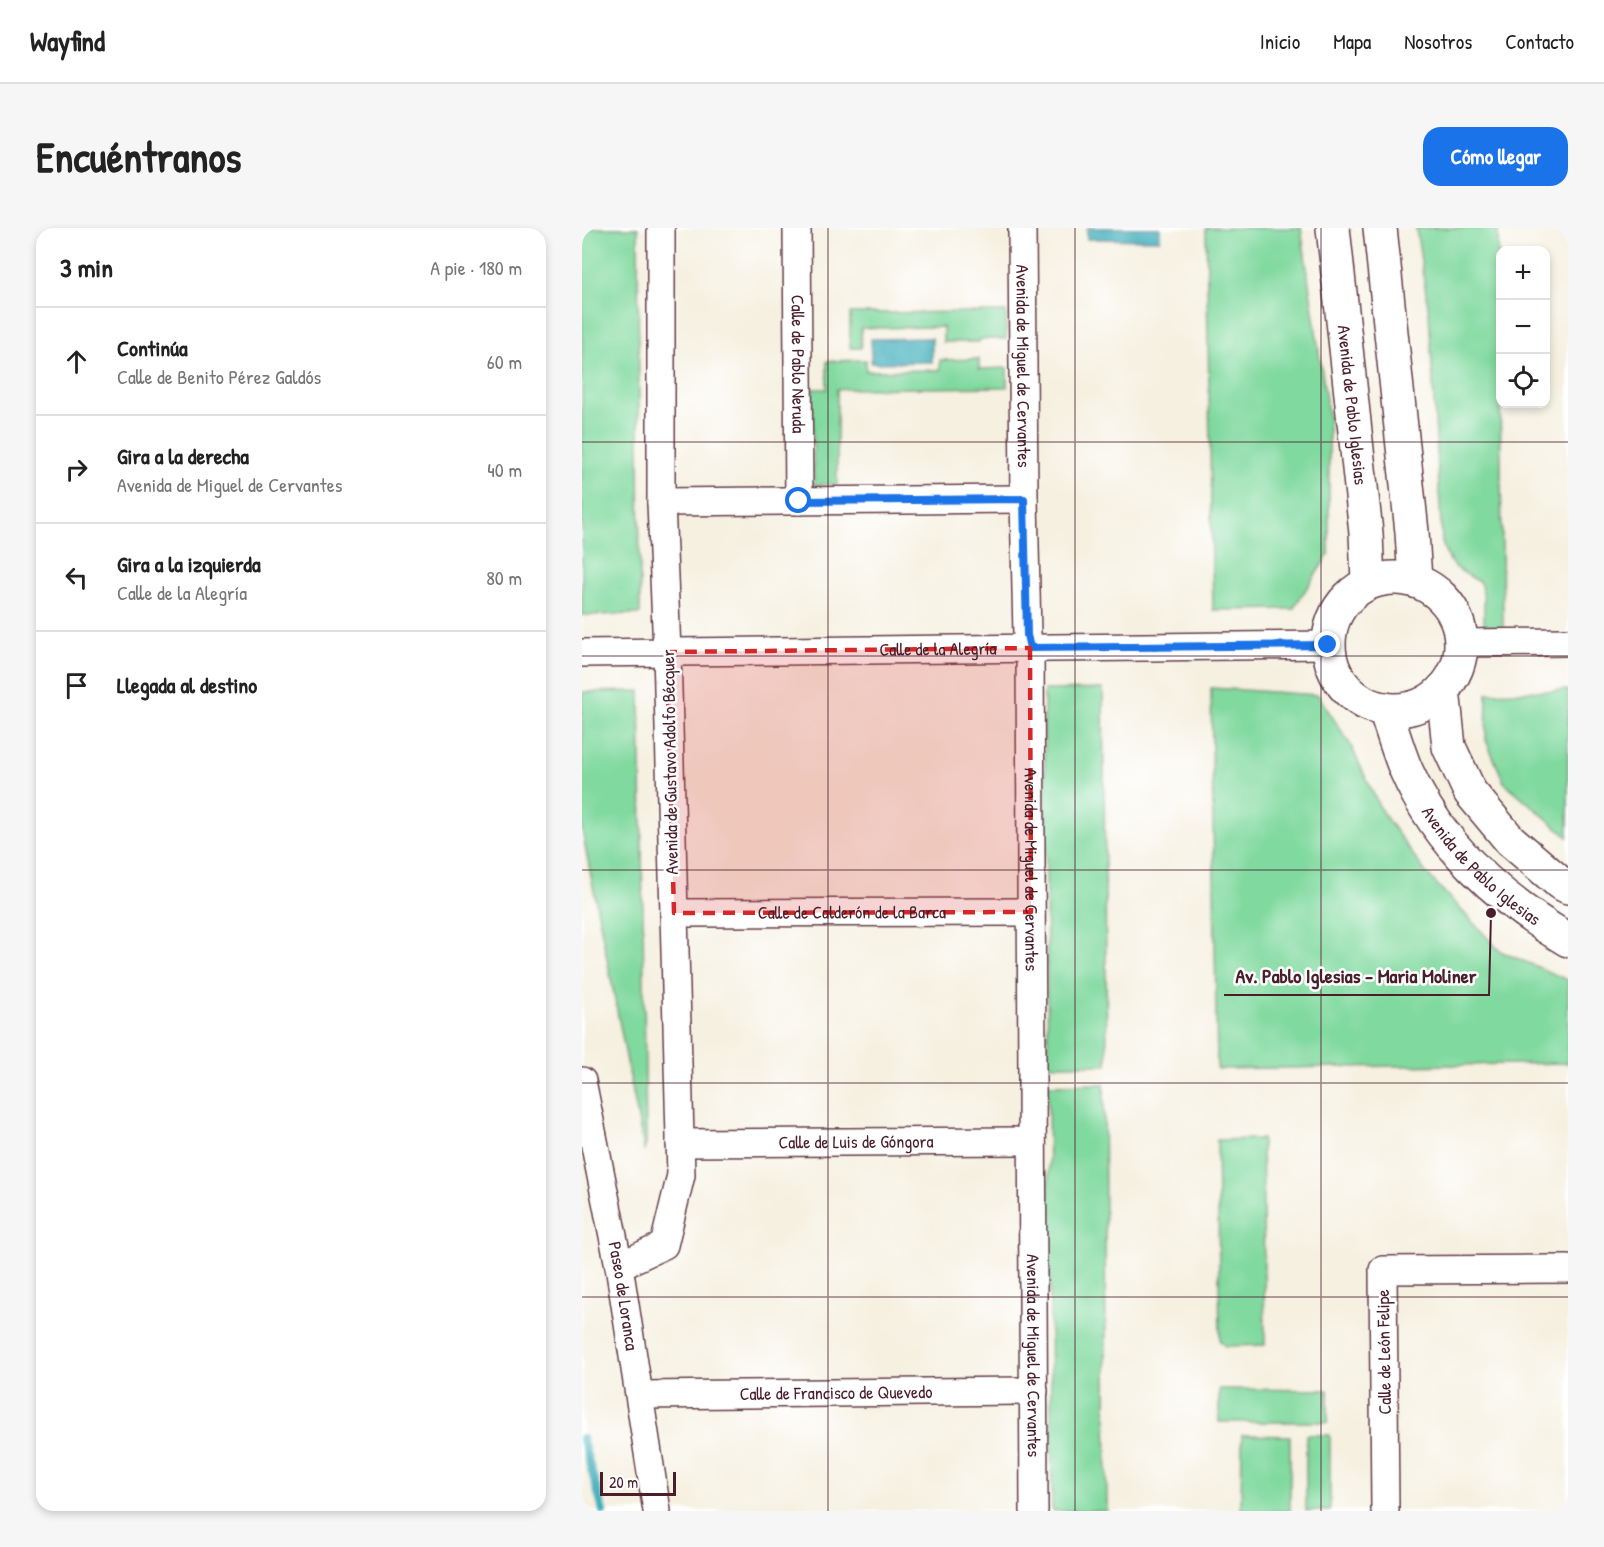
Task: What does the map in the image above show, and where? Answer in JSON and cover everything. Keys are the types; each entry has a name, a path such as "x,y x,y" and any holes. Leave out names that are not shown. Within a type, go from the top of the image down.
{"main road":[{"name":"Avenida de Pablo Iglesias","path":"1333,228 1366,532 1368,583"},
{"path":"1380,228 1415,580"},
{"path":"1392,578 1415,580 1440,595 1456,618 1462,643 1456,669 1443,689 1416,706 1385,710 1368,705 1353,695 1335,672 1328,645 1333,619 1347,597 1368,583 1392,578"},
{"name":"Avenida de Pablo Iglesias","path":"1443,689 1449,747 1470,792 1510,840 1560,883 1568,887"},
{"name":"Avenida de Pablo Iglesias","path":"1385,710 1406,771 1430,814 1474,871 1536,921 1568,940"}],"street":[{"name":"Avenida de Gustavo Adolfo Bécquer","path":"619,1266 664,1245 681,1175 668,652 661,502 661,228"},
{"name":"Calle de Pablo Neruda","path":"797,228 799,501"},
{"name":"Avenida de Miguel de Cervantes","path":"1022,228 1024,499 1027,635 1030,648 1034,1511"},
{"path":"661,502 1024,499"},
{"path":"1462,643 1568,642"},
{"name":"Calle de la Alegría","path":"582,653 1328,645"},
{"name":"Calle de Calderón de la Barca","path":"674,914 1031,912"},
{"name":"Paseo de Loranca","path":"582,1081 619,1266 657,1511"},
{"name":"Calle de Luis de Góngora","path":"680,1143 1032,1141"},
{"name":"Calle de León Felipe","path":"1385,1511 1383,1270 1568,1269"},
{"name":"Calle de Francisco de Quevedo","path":"640,1395 1034,1391"}],"highlighted area":[{"path":"1030,648 1031,912 674,913 667,652"}],"green space":[{"path":"582,228 638,228 640,614 582,615"},
{"path":"1206,228 1301,228 1329,421 1329,554 1293,609 1213,610"},
{"path":"1416,228 1498,228 1496,408 1500,408 1503,628 1484,628 1484,597 1480,582 1455,567 1442,542 1429,313"},
{"path":"1006,312 1006,339 943,342 943,327 861,328 861,348 850,348 850,313"},
{"path":"979,359 979,369 1007,368 1007,387 837,389 837,484 814,485 812,389 827,389 827,361 866,360 866,371 940,370 940,360"},
{"path":"1211,688 1318,695 1350,744 1382,812 1426,873 1500,951 1568,980 1568,1063 1217,1069"},
{"path":"1103,689 1107,1065 1048,1065 1044,690"},
{"path":"1568,690 1568,837 1504,782 1486,740 1487,693"},
{"path":"640,691 646,1144 644,1149 582,830 582,692"},
{"path":"1104,1084 1107,1511 1052,1511 1048,1085"},
{"path":"1262,1139 1265,1345 1225,1346 1220,1341 1217,1140"},
{"path":"1219,1389 1328,1390 1328,1422 1219,1422"},
{"path":"1242,1435 1290,1436 1290,1511 1241,1511"},
{"path":"1306,1435 1330,1435 1330,1511 1306,1511"}],"water":[{"path":"1087,228 1160,228 1160,240 1087,239"},
{"path":"932,338 932,362 871,363 871,339"}],"waterway":[{"path":"582,1438 603,1511"}],"place":[{"name":"Av. Pablo Iglesias - Maria Moliner","path":"1491,913"}],"route":[{"path":"799,501 1024,499 1027,635 1030,648 1328,645"}]}
